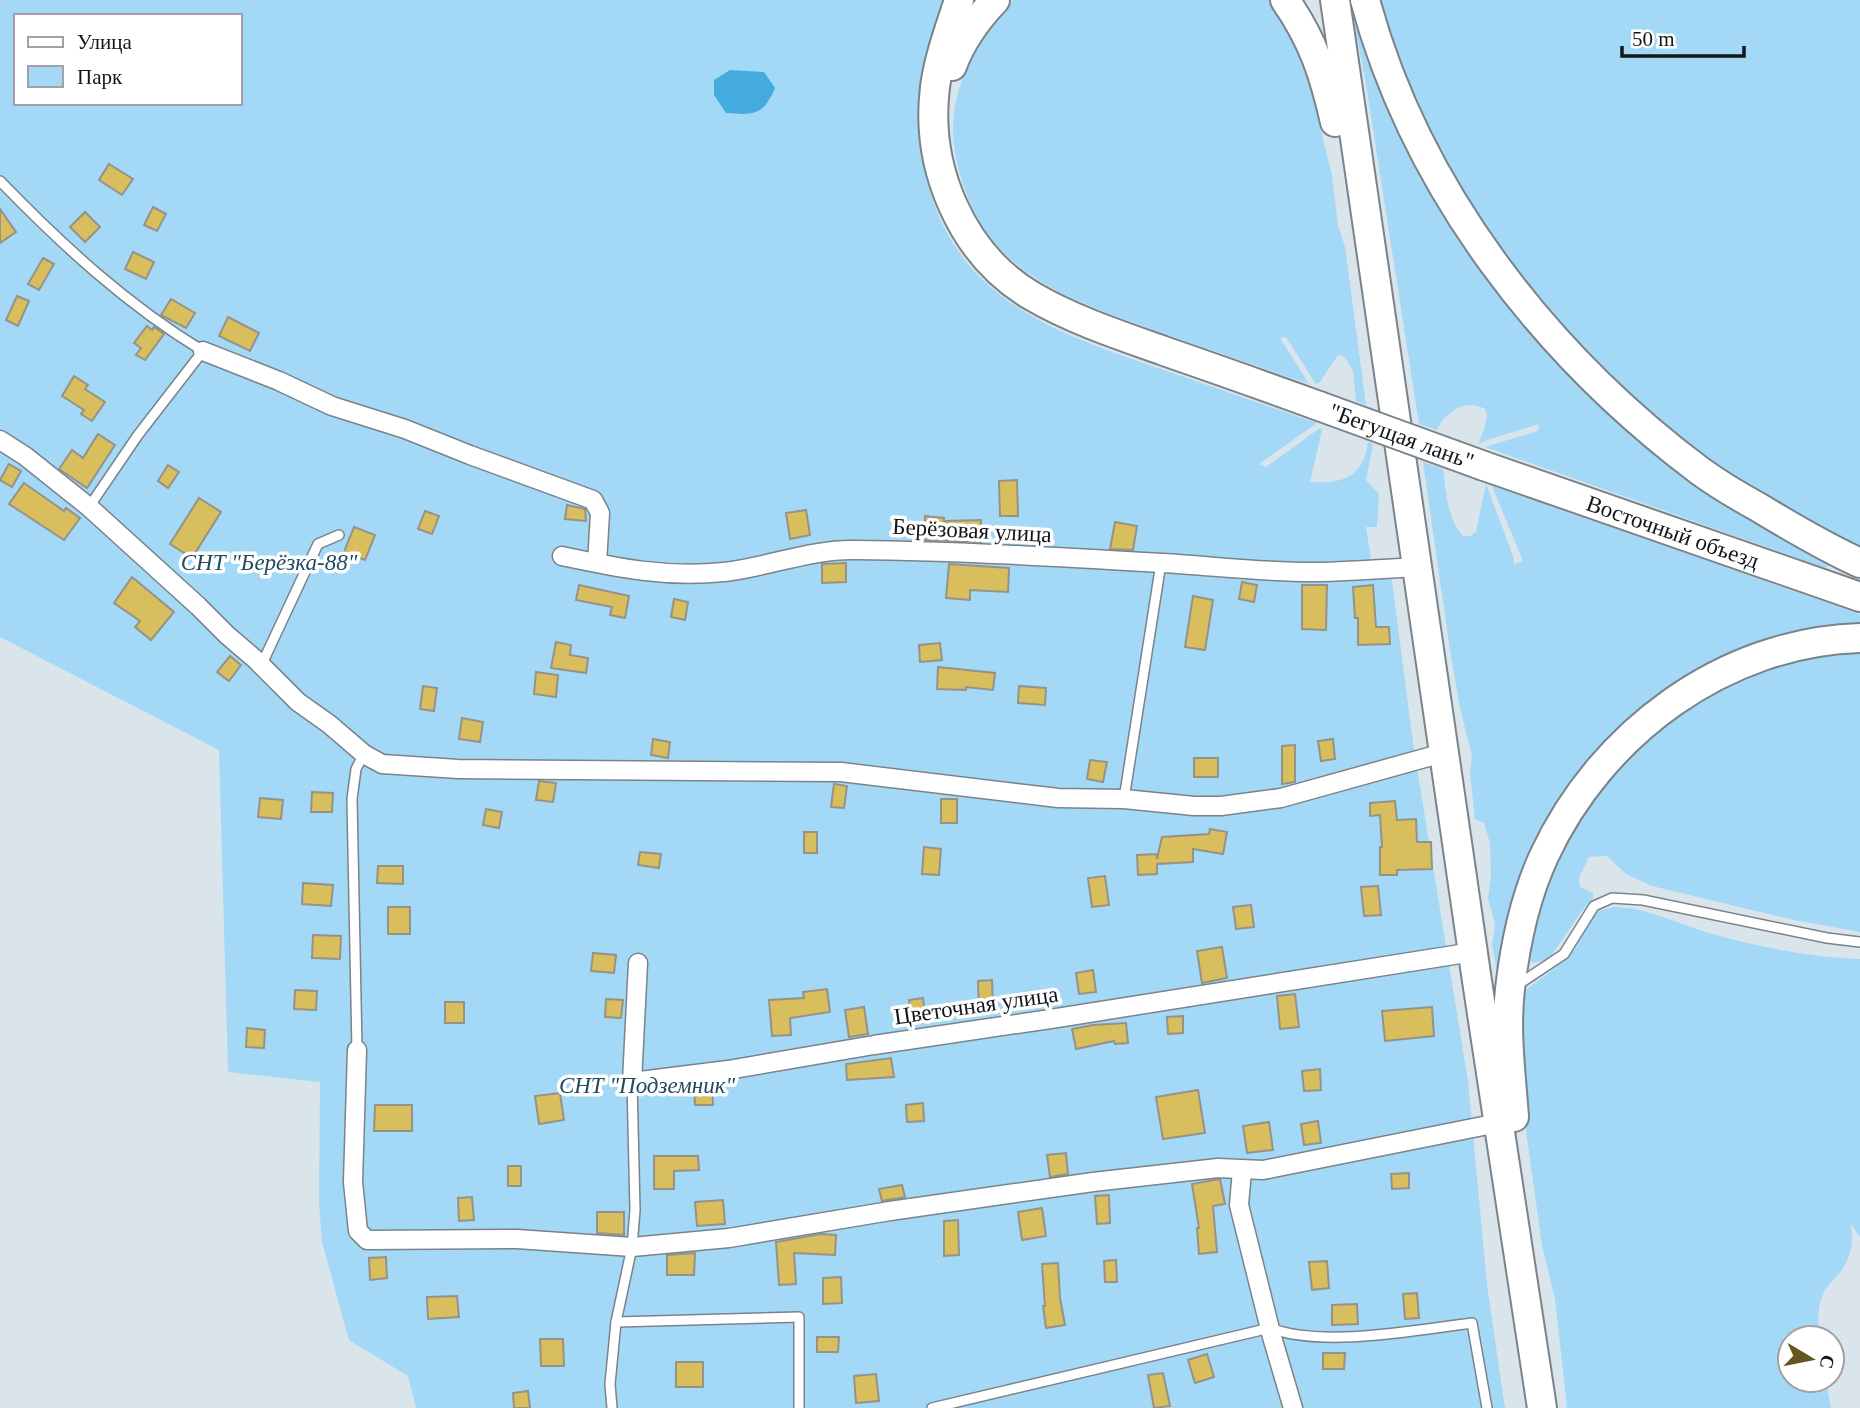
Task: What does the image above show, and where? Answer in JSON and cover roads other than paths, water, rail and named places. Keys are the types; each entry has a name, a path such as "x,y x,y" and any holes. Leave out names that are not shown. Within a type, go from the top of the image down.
{"main road":[{"path":"940,169 935,136 936,86 959,0"},
{"path":"940,169 941,116 953,62 981,15 995,0"},
{"path":"1284,0 1303,25 1327,85 1377,302"},
{"path":"1335,0 1443,753 1544,1408"},
{"path":"1364,0 1387,68 1427,157 1470,230 1534,316 1590,377 1701,472 1781,521 1860,564"},
{"name":"\"Бегущая лань\"","path":"940,169 950,201 975,244 1008,279 1030,295 1086,323 1484,466"},
{"name":"Восточный объезд","path":"1484,466 1860,597"},
{"path":"1544,1408 1542,1334 1515,1121 1508,1035 1509,991 1527,902 1544,856 1597,773 1621,746 1673,702 1713,676 1776,650 1806,643 1860,638"}],"street":[{"path":"203,351 279,381 332,406 405,429 593,499 600,513 597,563"},
{"path":"0,440 25,456 89,507 298,702 382,764 458,769 841,772 1058,798 1124,799 1194,806 1254,803 1443,753"},
{"name":"Берёзовая улица","path":"562,556 645,573 686,575 771,565 848,550 926,551 1161,563 1273,572 1416,567"},
{"name":"Цветочная улица","path":"632,1082 728,1070 1473,952"},
{"path":"632,1082 638,963"},
{"path":"357,1050 353,1182 358,1231 367,1240 517,1239 632,1247 729,1238 890,1211 1093,1182 1218,1168 1263,1170 1498,1123"},
{"path":"1242,1170 1239,1205 1293,1408"}],"lane":[{"path":"0,181 55,238 170,331 203,351 138,435 89,507"},
{"path":"261,666 318,544 339,535"},
{"path":"1124,799 1161,563"},
{"path":"357,1050 352,799 356,769 365,754"},
{"path":"1509,991 1564,954 1594,906 1612,898 1643,900 1827,939 1860,942"},
{"path":"612,1408 610,1384 616,1322 632,1247 635,1210 632,1082"},
{"path":"616,1322 799,1317 799,1408"},
{"path":"932,1408 1270,1328 1288,1335 1328,1338 1472,1323 1487,1408"}],"park label":[{"name":"СНТ \"Берёзка-88\"","path":"269,562"},
{"name":"СНТ \"Подземник\"","path":"647,1085"}]}
